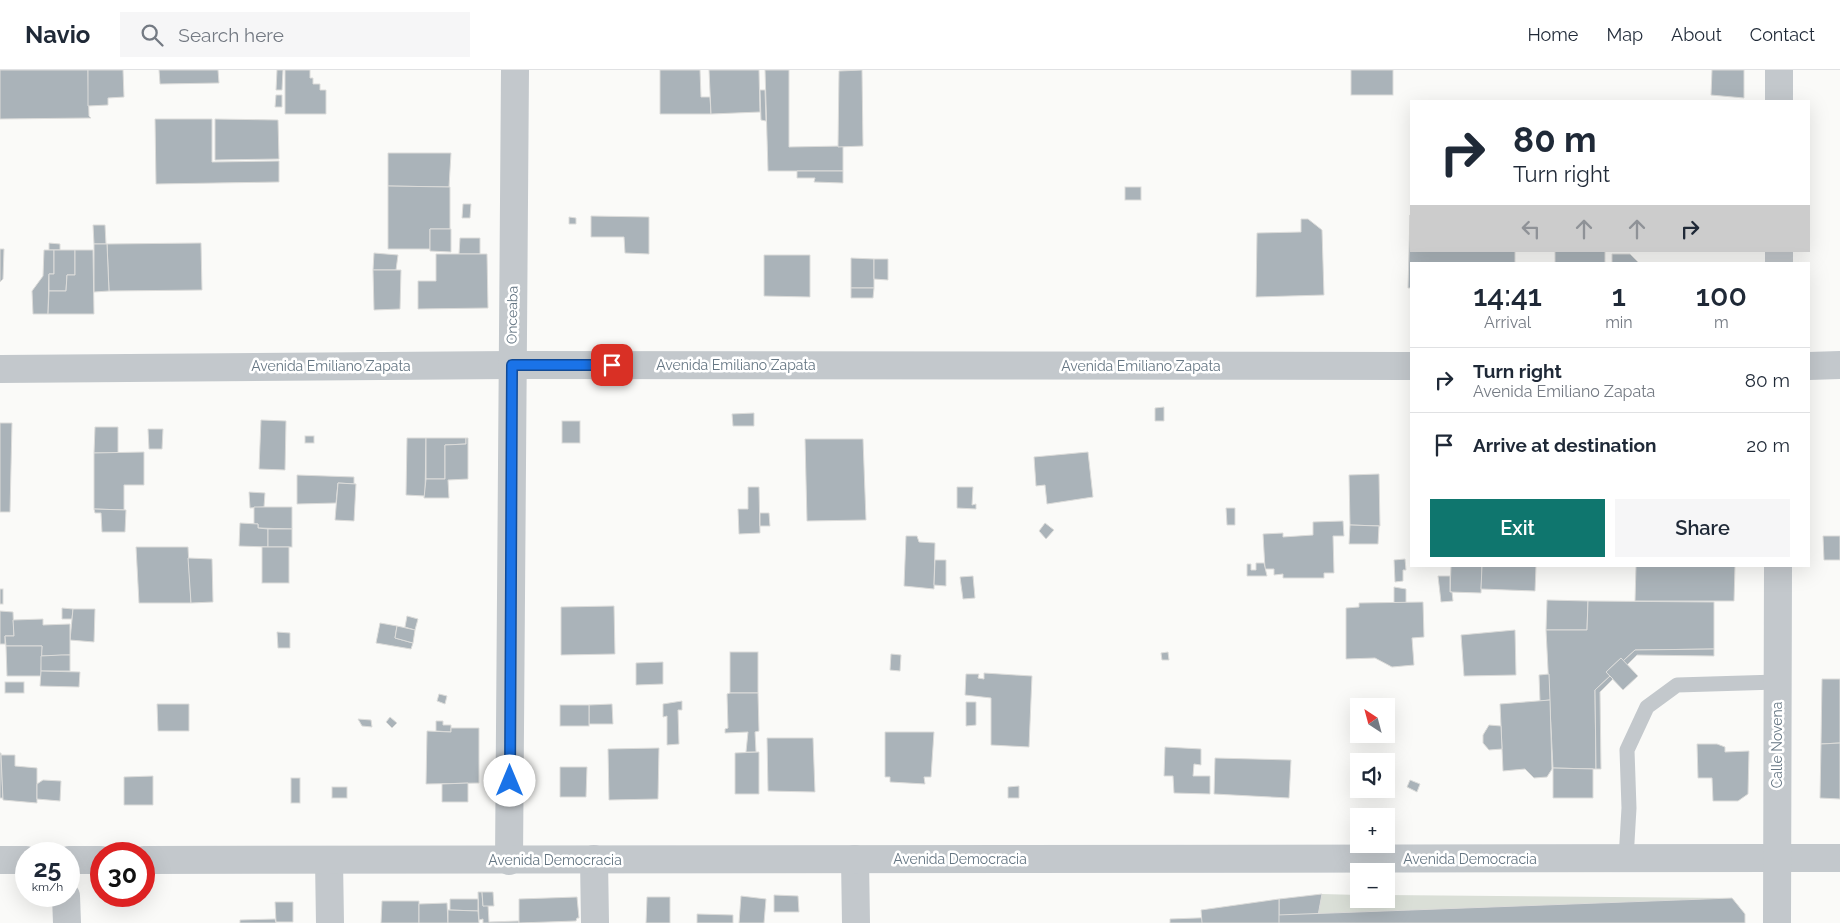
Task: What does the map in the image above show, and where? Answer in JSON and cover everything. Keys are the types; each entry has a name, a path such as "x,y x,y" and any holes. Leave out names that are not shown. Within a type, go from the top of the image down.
{"street":[{"name":"Onceaba","path":"509,861 515,70"},
{"path":"1779,70 1779,100"},
{"name":"Avenida Emiliano Zapata","path":"0,369 512,365 1410,366"},
{"path":"1810,366 1840,365"},
{"name":"Calle Novena","path":"1777,923 1778,567"},
{"name":"Avenida Democracia","path":"155,860 1840,858"},
{"path":"594,859 595,923"},
{"path":"855,859 856,923"},
{"path":"0,860 15,860"},
{"path":"329,860 330,923"},
{"path":"66,907 67,923"}],"lane":[{"path":"1626,859 1630,808 1627,750 1647,706 1677,686 1777,682"}],"shaded area":[{"path":"1322,894 1350,895 1350,908 1395,908 1395,895 1732,898 1745,914 1745,923 1279,923 1317,921"}],"building":[{"path":"0,70 88,70 89,116 91,118 0,119"},
{"path":"88,70 123,70 124,97 108,98 108,105 88,106"},
{"path":"159,70 218,70 219,83 160,84"},
{"path":"277,70 283,70 282,90 276,90"},
{"path":"285,70 310,70 310,78 313,78 313,84 320,84 320,90 326,90 326,114 285,114"},
{"path":"660,70 700,70 701,97 710,97 711,114 660,114"},
{"path":"709,70 759,70 760,112 711,114"},
{"path":"765,70 789,70 789,147 843,146 843,171 768,171"},
{"path":"862,70 863,146 838,147 839,71"},
{"path":"1351,70 1393,70 1393,95 1351,95"},
{"path":"1712,70 1744,70 1744,98 1711,95"},
{"path":"760,90 765,90 766,121 761,120"},
{"path":"276,95 282,95 282,107 275,107"},
{"path":"155,119 212,119 212,162 279,161 279,182 156,184"},
{"path":"215,119 278,120 279,159 215,160"},
{"path":"388,153 451,153 449,187 388,186"},
{"path":"797,171 843,171 843,183 814,182 815,178 797,178"},
{"path":"388,186 450,187 450,229 430,229 430,249 388,249"},
{"path":"1125,187 1141,187 1141,200 1125,200"},
{"path":"463,204 471,204 470,218 462,218"},
{"path":"1410,215 1410,252 1515,252 1515,262 1410,262 1410,288 1408,288"},
{"path":"591,216 649,217 649,254 625,253 624,237 591,237"},
{"path":"569,217 576,218 576,224 569,224"},
{"path":"1301,219 1308,219 1322,230 1324,295 1256,297 1257,233 1301,232"},
{"path":"93,225 105,225 106,244 94,244"},
{"path":"430,229 451,229 451,252 430,251"},
{"path":"460,238 480,238 480,254 459,254"},
{"path":"49,243 60,244 60,250 49,250"},
{"path":"201,243 202,290 109,291 107,244"},
{"path":"94,244 107,244 109,291 94,292"},
{"path":"0,249 4,249 3,279 0,282"},
{"path":"44,250 54,250 54,274 49,274 48,314 33,314 32,291 43,276"},
{"path":"54,250 75,250 75,275 67,275 66,291 49,291 49,274 54,274"},
{"path":"75,250 93,250 94,314 48,314 49,291 66,291 67,275 75,275"},
{"path":"1555,252 1605,252 1605,262 1555,262"},
{"path":"374,253 398,255 396,270 373,270"},
{"path":"436,254 487,254 488,308 418,309 418,281 436,281"},
{"path":"1612,254 1630,254 1638,262 1612,262"},
{"path":"764,255 810,255 810,297 764,296"},
{"path":"851,258 874,259 874,288 851,288"},
{"path":"874,259 888,259 888,280 874,279"},
{"path":"373,270 401,270 400,309 374,310"},
{"path":"851,288 874,288 873,298 851,298"},
{"path":"1164,407 1164,421 1155,421 1155,408"},
{"path":"754,413 754,426 733,426 732,414"},
{"path":"261,420 286,421 285,470 259,469"},
{"path":"562,421 580,421 580,443 562,443"},
{"path":"0,423 12,423 10,512 0,512"},
{"path":"95,427 118,427 118,453 94,453"},
{"path":"148,429 163,429 162,449 149,449"},
{"path":"305,436 314,436 314,443 305,443"},
{"path":"407,438 426,438 425,496 406,495"},
{"path":"426,438 466,438 466,444 445,445 445,479 426,479"},
{"path":"466,438 468,438 468,479 448,480 449,498 424,498 426,479 445,479 445,445 466,444"},
{"path":"805,439 863,439 866,520 807,521"},
{"path":"144,452 144,485 124,485 124,510 94,509 94,453"},
{"path":"1088,452 1093,497 1047,504 1045,485 1036,486 1034,457"},
{"path":"1379,474 1380,526 1350,525 1349,475"},
{"path":"297,475 354,477 354,484 338,483 336,503 297,504"},
{"path":"338,483 356,484 354,521 335,520"},
{"path":"748,487 759,487 760,533 739,534 738,509 748,509"},
{"path":"957,487 973,487 972,505 976,504 976,509 957,508"},
{"path":"249,492 265,493 264,507 250,508"},
{"path":"254,507 292,507 292,529 258,528 258,524 254,524"},
{"path":"1226,508 1235,508 1235,525 1227,525"},
{"path":"94,509 126,510 125,532 102,532 101,513 95,513"},
{"path":"760,513 769,513 770,526 760,526"},
{"path":"1343,521 1344,536 1333,536 1334,573 1324,573 1324,578 1283,578 1283,574 1274,575 1274,569 1265,569 1263,534 1283,533 1283,537 1313,535 1313,522"},
{"path":"240,523 258,524 258,528 268,529 268,547 239,546"},
{"path":"1045,523 1054,530 1046,539 1039,531"},
{"path":"1350,525 1379,526 1378,544 1349,544"},
{"path":"268,529 292,529 292,547 268,547"},
{"path":"906,536 917,536 919,542 935,543 934,589 904,586"},
{"path":"1823,536 1840,536 1840,560 1824,560"},
{"path":"136,547 188,547 191,603 139,603"},
{"path":"262,547 289,547 289,583 262,583"},
{"path":"188,558 212,559 213,602 191,603"},
{"path":"1405,559 1406,570 1403,570 1403,581 1395,582 1394,560"},
{"path":"935,560 946,560 946,586 934,585"},
{"path":"1256,563 1264,563 1267,576 1247,576 1247,564 1251,564 1251,570 1256,570"},
{"path":"1451,567 1482,567 1481,593 1450,592"},
{"path":"1482,567 1536,567 1535,591 1481,589"},
{"path":"1636,567 1735,567 1734,601 1635,601"},
{"path":"973,576 975,598 963,599 960,577"},
{"path":"1438,576 1450,576 1450,592 1452,592 1453,601 1441,602"},
{"path":"1394,587 1406,589 1406,603 1394,603"},
{"path":"0,589 3,589 3,604 0,604"},
{"path":"1547,600 1588,601 1587,630 1546,630"},
{"path":"1588,601 1714,602 1714,649 1635,650 1623,661 1621,658 1606,672 1610,676 1595,690 1596,769 1553,768 1546,630 1587,630"},
{"path":"1423,602 1424,637 1412,638 1414,665 1392,667 1375,658 1346,659 1346,608 1359,607 1359,603"},
{"path":"614,606 615,654 561,655 561,607"},
{"path":"62,608 73,609 72,619 62,619"},
{"path":"73,609 95,609 94,642 70,640"},
{"path":"0,611 13,612 14,636 5,636 5,644 0,644"},
{"path":"407,616 418,619 415,630 405,627"},
{"path":"43,619 43,625 70,624 70,655 41,656 42,646 6,646 5,636 14,636 13,620"},
{"path":"380,623 397,626 395,638 413,643 411,649 376,643"},
{"path":"397,626 415,630 413,643 395,638"},
{"path":"1515,630 1516,675 1464,676 1461,635"},
{"path":"277,632 290,633 290,648 278,648"},
{"path":"6,646 42,646 41,676 7,676"},
{"path":"1714,649 1714,656 1637,655 1627,665 1623,661 1635,650"},
{"path":"730,652 758,652 758,693 730,693"},
{"path":"1168,652 1169,660 1162,660 1161,653"},
{"path":"891,654 901,655 900,671 890,670"},
{"path":"70,655 70,671 41,671 41,656"},
{"path":"1621,658 1638,676 1623,690 1606,672"},
{"path":"663,662 663,684 636,685 636,663"},
{"path":"41,671 80,672 79,687 40,686"},
{"path":"984,673 1032,676 1029,747 991,745 991,698 965,695 966,674 979,674 978,678 984,679"},
{"path":"1549,674 1550,700 1540,701 1539,675"},
{"path":"1610,676 1613,679 1600,692 1601,769 1596,769 1595,690"},
{"path":"1822,679 1840,679 1840,743 1821,744"},
{"path":"5,682 24,682 24,693 5,693"},
{"path":"758,693 759,731 755,732 756,752 746,752 748,732 725,733 725,729 728,728 727,694"},
{"path":"439,694 447,696 445,704 437,701"},
{"path":"1550,700 1552,769 1547,777 1534,778 1525,769 1503,771 1500,704"},
{"path":"682,701 682,710 678,710 679,744 667,745 667,716 663,717 663,704"},
{"path":"966,702 976,702 976,725 966,726"},
{"path":"157,704 189,704 189,731 158,731"},
{"path":"612,704 613,724 589,724 589,705"},
{"path":"560,705 589,705 589,726 560,726"},
{"path":"390,717 397,723 392,728 386,722"},
{"path":"358,719 371,720 372,727 362,726"},
{"path":"436,721 443,721 443,725 451,725 451,732 436,731"},
{"path":"1489,725 1501,726 1502,749 1489,750 1483,743 1483,735"},
{"path":"451,728 479,728 479,783 426,784 427,731 451,732"},
{"path":"885,732 934,732 931,777 924,777 925,784 890,782 890,777 885,777"},
{"path":"767,738 813,738 815,792 768,791"},
{"path":"1840,743 1840,799 1820,798 1821,744"},
{"path":"1697,744 1717,744 1725,747 1725,752 1749,751 1748,794 1738,801 1713,801 1712,778 1698,778"},
{"path":"1165,747 1201,749 1201,765 1194,764 1193,776 1210,776 1210,794 1174,793 1173,776 1164,776"},
{"path":"659,748 658,799 609,800 608,749"},
{"path":"759,752 759,794 735,794 735,753"},
{"path":"1,753 3,798 0,798"},
{"path":"1,755 15,755 15,766 37,768 37,803 3,800"},
{"path":"1215,758 1291,760 1289,798 1214,794"},
{"path":"560,767 587,767 586,797 560,797"},
{"path":"1553,768 1593,769 1593,798 1553,798"},
{"path":"153,776 153,805 124,805 124,777"},
{"path":"291,778 300,778 300,803 291,803"},
{"path":"43,780 61,781 60,801 37,799 37,784"},
{"path":"1410,780 1420,784 1417,792 1407,787"},
{"path":"468,783 468,802 442,802 442,784"},
{"path":"1019,786 1019,798 1008,798 1008,787"},
{"path":"332,787 347,787 347,798 332,798"},
{"path":"478,892 482,892 483,906 488,905 489,922 519,921 519,923 483,923 483,919 479,920"},
{"path":"482,892 493,892 494,906 483,906"},
{"path":"1322,894 1317,921 1279,921 1279,899"},
{"path":"774,895 798,896 799,912 774,912"},
{"path":"741,896 766,899 764,923 739,923"},
{"path":"577,897 579,918 576,921 519,923 519,899"},
{"path":"647,897 670,897 670,923 646,923"},
{"path":"1732,898 1745,914 1745,923 1170,923 1170,919"},
{"path":"450,899 478,899 478,911 450,910"},
{"path":"1279,899 1279,923 1202,923 1201,910"},
{"path":"382,901 419,901 419,923 381,923"},
{"path":"275,902 293,902 293,922 276,922"},
{"path":"447,903 448,923 419,923 419,904"},
{"path":"448,910 478,911 479,923 448,923"},
{"path":"697,914 733,915 733,923 697,923"},
{"path":"275,919 276,923 240,923 240,920"}],"route":[{"path":"510,781 512,365 612,365"}]}
